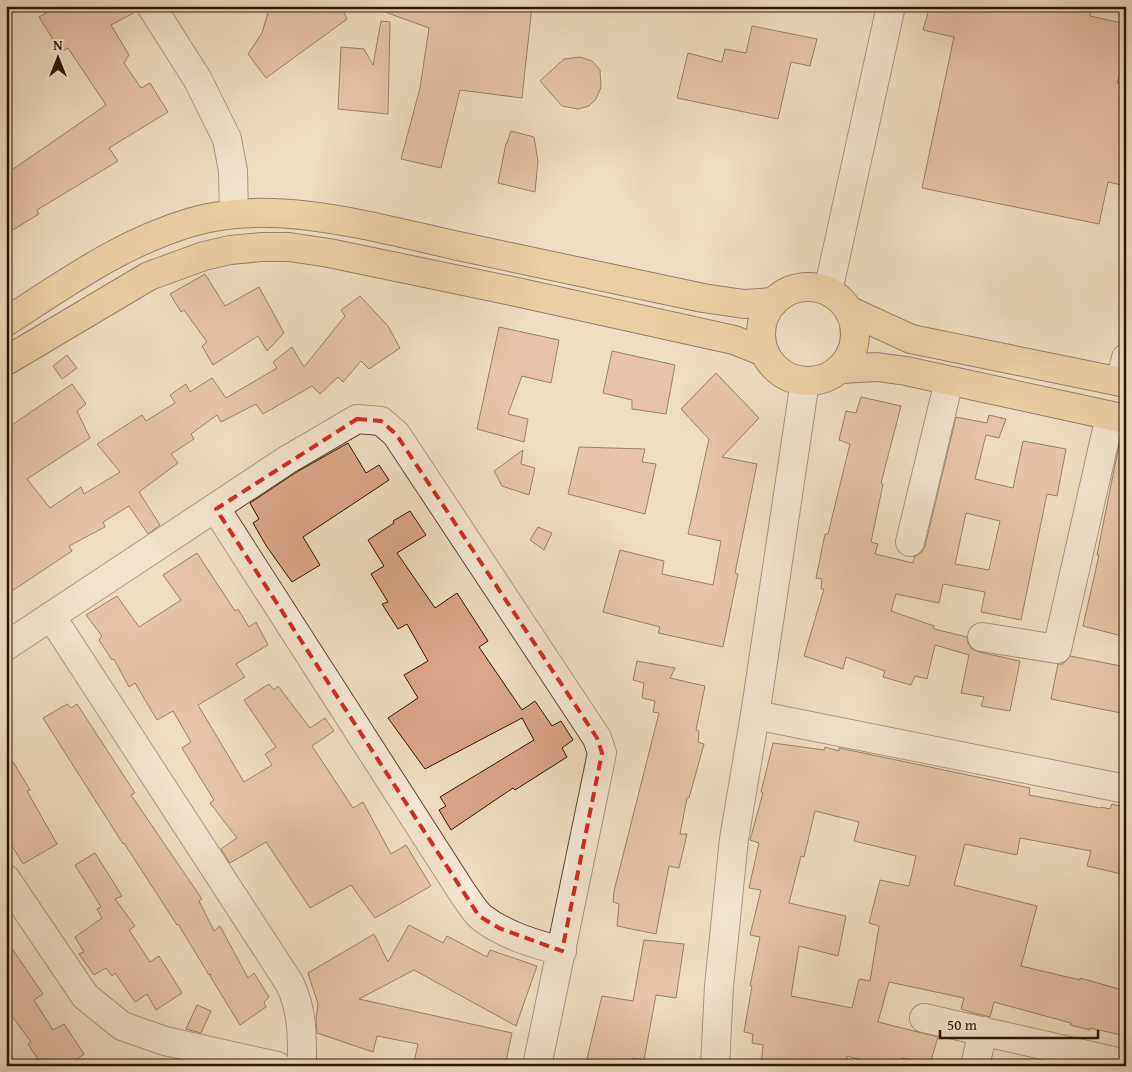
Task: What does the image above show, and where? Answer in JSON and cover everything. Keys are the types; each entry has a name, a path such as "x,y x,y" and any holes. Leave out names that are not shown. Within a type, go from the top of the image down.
{"main road":[{"path":"6,322 98,262 154,236 193,222 234,214 270,212 342,222 703,298 744,304 774,302"},
{"path":"6,361 149,276 204,256 230,250 262,247 289,247 329,253 493,287 734,340 764,352"},
{"path":"813,287 828,291 844,303 850,311 855,326 855,342 850,357 841,369 824,379 805,381 792,378 780,372 764,352 761,339 766,313 774,302 785,293 799,288 813,287"},
{"path":"850,311 911,338 1124,375"},
{"path":"841,369 877,367 906,371 1118,418"}],"street":[{"path":"151,6 198,80 226,139 233,171 234,214"},
{"path":"828,291 891,6"},
{"path":"910,542 949,380"},
{"path":"715,1066 719,986 734,839 755,715 805,381"},
{"path":"982,637 1057,650 1118,418"},
{"path":"6,646 216,509 287,460 357,419 381,421 396,434 597,738 602,752 537,1066"},
{"path":"216,509 479,916 499,928 535,944 562,951"},
{"path":"51,616 290,984 297,1001 302,1024 302,1066"},
{"path":"755,715 1126,789"},
{"path":"6,879 85,996 122,1026 165,1041 277,1066"},
{"path":"924,1018 1126,1064"},
{"path":"975,1066 983,1031"}],"highlighted area":[{"path":"357,419 381,421 396,434 597,738 602,753 562,951 499,928 479,916 216,509"}],"building":[{"path":"59,6 135,6 137,11 111,25 129,55 124,63 141,88 150,83 168,112 109,148 118,161 37,210 39,214 6,234 6,174 106,105 68,48 61,52 39,17"},
{"path":"270,6 341,6 347,19 266,78 248,54 262,33"},
{"path":"375,6 532,6 522,98 460,90 441,168 401,159 420,88 429,28 374,8"},
{"path":"930,6 1091,6 1090,16 1126,24 1126,52 1117,83 1126,84 1126,186 1108,182 1099,224 922,188 954,37 923,30"},
{"path":"381,21 390,22 388,114 338,109 341,47 364,49 373,65"},
{"path":"752,26 817,39 810,66 791,62 778,119 677,98 688,53 722,62 725,49 746,53"},
{"path":"580,57 592,61 600,70 601,87 596,99 589,106 578,109 562,106 540,81 564,59"},
{"path":"511,131 534,137 538,161 535,192 498,183 506,143"},
{"path":"205,274 225,306 259,287 284,333 267,351 258,336 213,365 202,346 207,342 184,310 181,312 170,294"},
{"path":"360,296 388,326 400,348 369,369 361,361 343,382 338,377 320,394 312,386 263,414 256,404 221,422 217,415 191,434 194,439 171,454 178,463 139,492 160,525 148,534 129,506 103,522 105,527 69,546 72,551 6,595 6,429 72,384 86,404 77,411 90,438 27,479 50,508 81,487 84,494 120,472 97,444 142,415 146,421 175,403 170,395 186,384 190,392 212,378 226,398 277,368 273,362 292,347 304,367 345,316 341,310"},
{"path":"499,327 559,340 551,383 522,376 508,414 528,419 524,442 477,429"},
{"path":"612,351 675,365 666,414 632,409 632,400 603,393"},
{"path":"67,355 77,368 62,379 53,366"},
{"path":"716,373 759,418 722,457 757,464 735,573 738,574 723,647 658,633 660,627 603,612 620,550 664,561 662,574 713,585 721,541 688,534 709,439 681,409"},
{"path":"861,397 901,406 881,483 883,484 871,542 878,544 875,554 913,563 914,557 922,552 925,546 956,417 987,423 989,415 1006,419 999,438 986,435 975,479 1013,488 1023,441 1066,449 1057,496 1047,494 1021,620 981,612 985,592 943,584 939,603 896,594 891,611 934,626 934,629 967,637 972,649 979,652 1020,661 1010,711 981,706 984,697 961,693 969,655 935,645 927,679 915,676 911,685 883,677 885,671 846,657 843,669 804,656 824,589 821,589 822,579 816,578 825,534 828,534 850,444 839,440 846,411 856,413","holes":["966,513 1000,521 989,570 955,564"]},
{"path":"348,443 366,473 379,465 389,480 303,537 320,565 292,582 267,547 253,523 259,519 250,503 295,473"},
{"path":"1119,445 1126,446 1126,637 1083,626 1099,555 1097,555"},
{"path":"579,447 645,449 642,462 656,464 645,514 568,494"},
{"path":"523,450 521,464 535,468 529,495 502,486 494,471"},
{"path":"410,511 426,535 397,553 435,608 457,593 488,641 479,647 522,710 535,701 552,726 561,721 573,740 562,748 567,757 515,790 513,788 451,830 439,810 446,806 440,797 534,740 522,718 425,769 388,718 418,698 404,675 428,661 407,624 398,629 382,604 388,602 371,574 384,566 368,540"},
{"path":"538,527 552,533 544,550 530,540"},
{"path":"197,553 235,611 238,609 249,627 256,622 268,645 236,664 245,677 198,705 244,782 272,765 265,754 276,747 244,700 269,684 274,690 278,686 310,728 325,718 334,731 312,746 353,808 363,802 391,854 406,845 431,886 375,918 351,885 310,908 266,842 230,863 221,849 237,838 210,803 214,800 182,748 191,742 173,711 157,720 135,683 129,687 114,659 112,660 99,640 102,636 86,615 117,596 139,627 181,600 163,575"},
{"path":"1070,656 1126,667 1126,714 1051,699 1058,664 1063,664"},
{"path":"637,661 675,668 670,678 705,686 696,730 699,731 698,742 704,744 689,798 687,798 680,834 687,834 679,868 669,866 656,934 617,926 619,904 613,902 614,891 659,713 653,712 655,701 642,698 644,683 633,680"},
{"path":"67,704 71,708 77,704 135,793 131,795 202,899 199,901 214,931 220,926 248,978 254,973 269,997 264,1002 266,1007 240,1025 210,976 211,974 209,975 178,924 123,844 43,718"},
{"path":"773,743 824,750 825,747 839,751 839,748 1030,788 1029,795 1100,808 1110,809 1112,804 1126,808 1126,875 1087,866 1091,851 1020,838 1017,855 965,844 954,885 1037,906 1021,966 1080,980 1080,978 1126,991 1126,1036 1070,1025 1071,1023 994,1002 990,1017 961,1009 964,998 889,982 878,1022 938,1037 930,1064 902,1058 901,1066 884,1066 847,1056 847,1066 761,1066 763,1045 752,1043 753,1034 744,1032 752,986 750,986 760,937 750,935 761,890 749,888 759,843 750,840 763,793 761,792","holes":["815,811 859,822 854,841 916,856 909,886 880,880 869,923 879,926 870,981 859,979 852,1008 791,996 799,946 838,956 846,916 789,903 801,856 804,857"]},
{"path":"6,750 30,790 27,791 57,844 23,864 6,836"},
{"path":"95,853 122,896 115,899 135,926 129,930 150,962 159,956 182,993 156,1010 147,994 135,1002 115,973 112,976 106,968 94,975 79,954 84,952 75,937 102,918 97,909 101,907 75,865"},
{"path":"409,925 443,943 447,936 487,957 490,950 537,966 516,1026 414,970 359,999 512,1033 505,1066 427,1066 414,1062 418,1044 377,1036 373,1052 317,1033 318,1004 308,973 374,934 388,962"},
{"path":"6,940 43,994 34,1000 53,1030 64,1024 84,1054 68,1066 42,1066 28,1044 31,1042 6,1008"},
{"path":"644,940 684,944 676,998 656,995 644,1060 633,1058 632,1066 623,1066 587,1059 602,996 633,1001"},
{"path":"197,1005 211,1011 201,1033 186,1029"}]}
